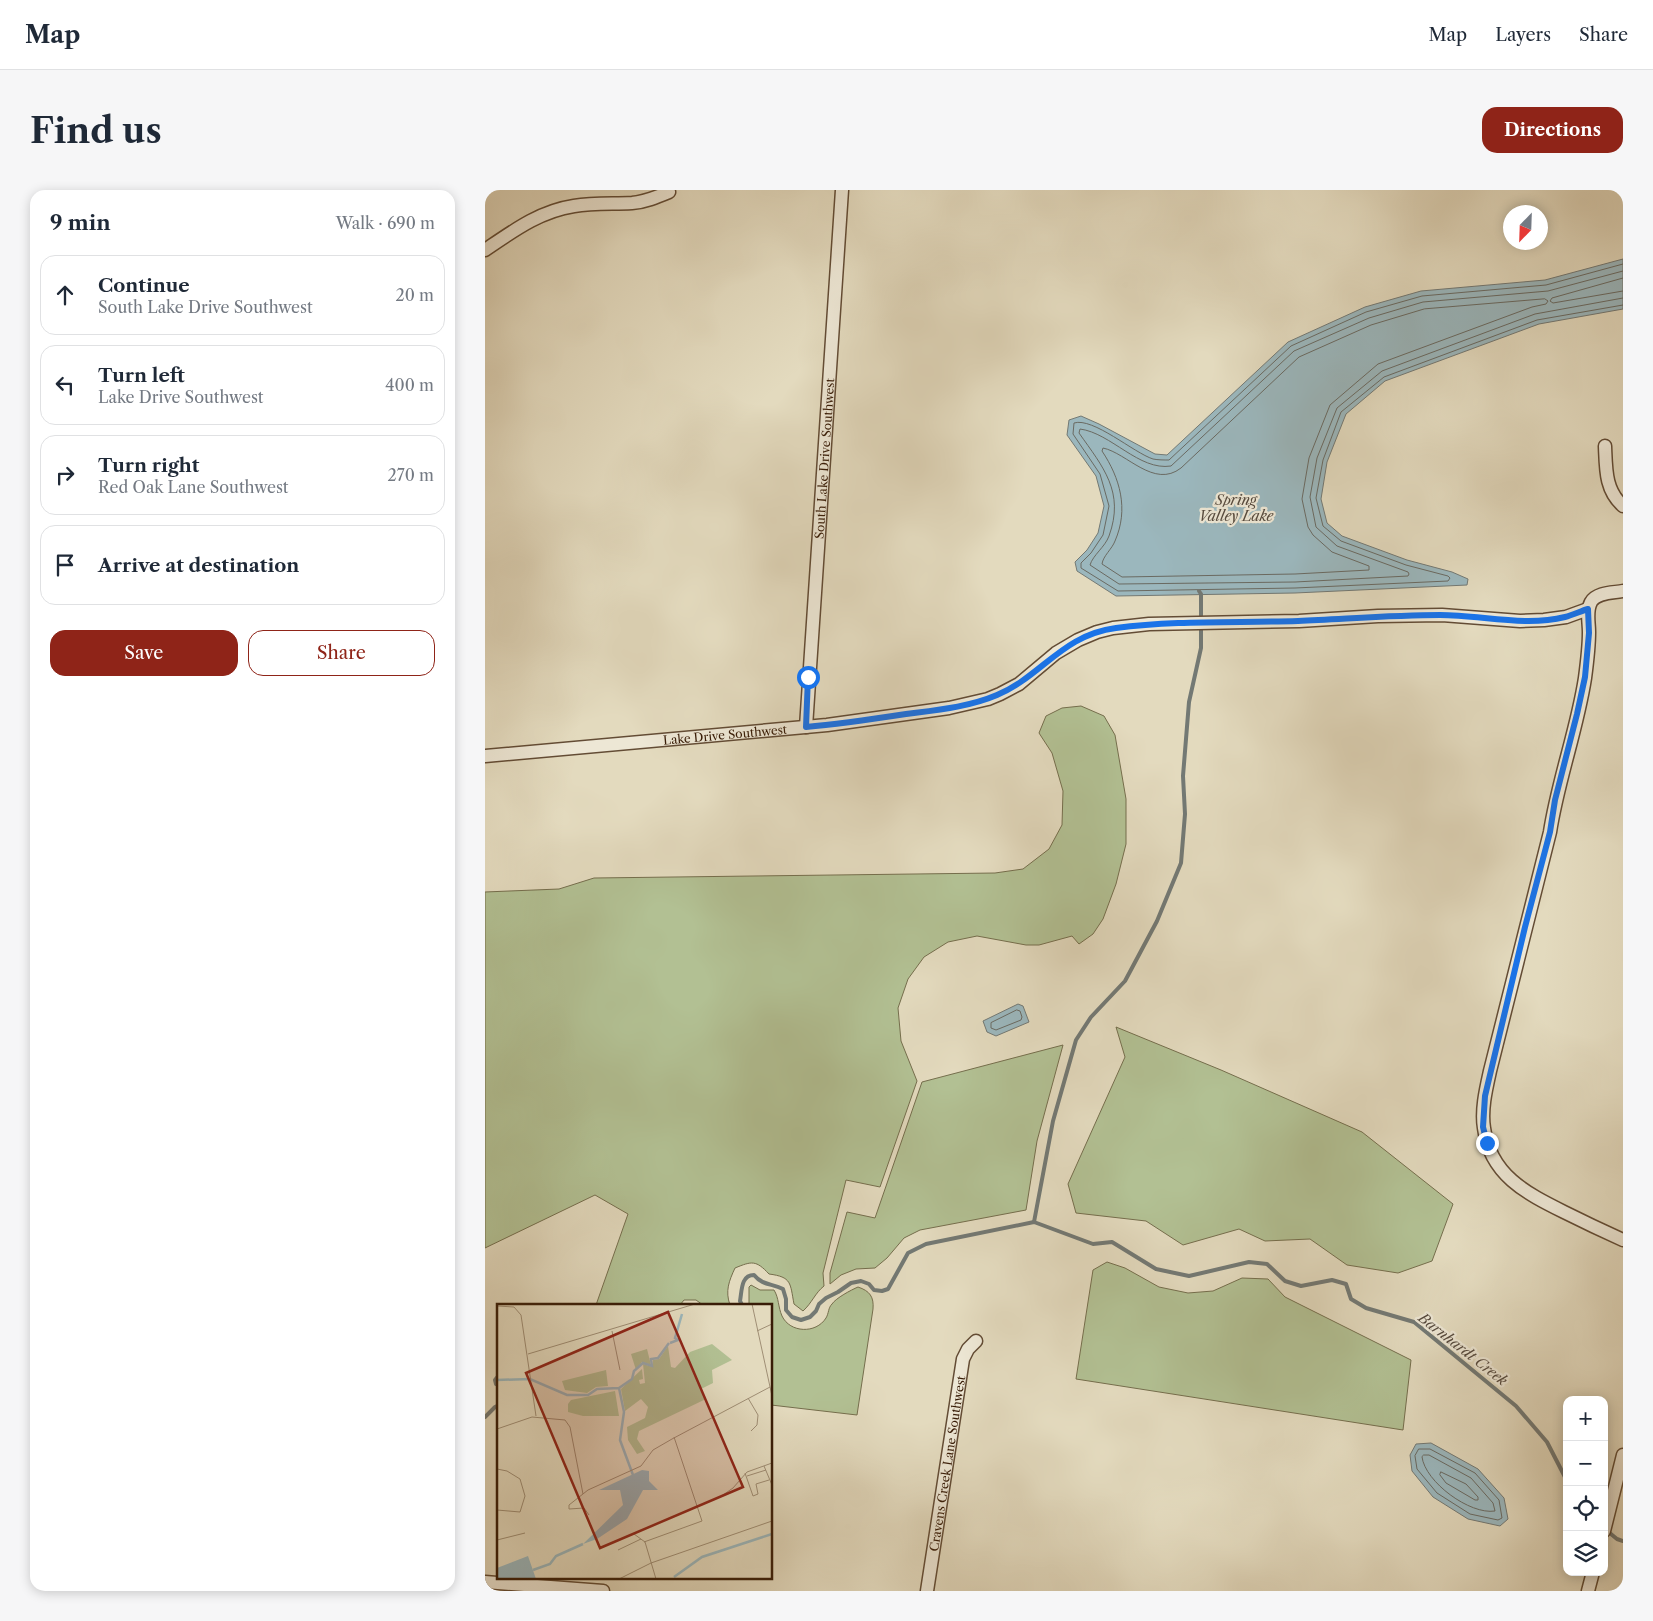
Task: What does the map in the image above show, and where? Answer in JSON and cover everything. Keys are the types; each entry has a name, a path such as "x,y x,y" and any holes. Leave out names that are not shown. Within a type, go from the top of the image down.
{"street":[{"name":"South Lake Drive Southwest","path":"806,727 842,190"},
{"path":"485,250 531,220 551,212 573,206 598,203 633,203 649,200 669,192"},
{"path":"1605,446 1607,481 1612,492 1623,506"},
{"name":"Lake Drive Southwest","path":"485,756 806,727 949,708 988,699 1019,684 1056,653 1077,640 1113,628 1149,624 1299,621 1378,616 1443,615 1520,621 1544,620 1566,617 1588,609 1592,600 1601,594 1623,591"},
{"path":"1588,609 1589,633 1585,677 1555,800 1550,832 1490,1071 1485,1096 1483,1127 1493,1158 1517,1186 1623,1240"},
{"name":"Cravens Creek Lane Southwest","path":"927,1591 963,1359 968,1349 976,1341"},
{"path":"1608,1515 1623,1455"},
{"path":"1588,1591 1592,1576"},
{"path":"485,1582 603,1591"}],"green space":[{"path":"1081,706 1104,716 1115,735 1126,799 1126,844 1116,884 1103,919 1093,934 1079,944 1072,936 1039,945 1026,945 977,936 948,942 924,957 908,979 898,1008 901,1041 917,1081 880,1187 846,1180 823,1273 824,1286 803,1311 794,1304 789,1282 786,1279 769,1274 761,1266 753,1263 735,1268 728,1286 730,1304 702,1304 696,1300 684,1300 681,1304 596,1304 628,1214 595,1195 485,1248 485,892 559,889 594,878 995,873 1023,869 1049,849 1062,825 1063,791 1052,753 1039,733 1046,716 1062,708"},
{"path":"1116,1027 1221,1070 1362,1132 1453,1204 1432,1261 1398,1273 1347,1265 1310,1239 1265,1241 1239,1229 1183,1245 1146,1221 1076,1213 1068,1184 1125,1057"},
{"path":"1063,1045 1037,1141 1026,1210 920,1230 904,1238 887,1258 875,1268 856,1269 841,1275 830,1284 830,1273 847,1212 875,1218 922,1082"},
{"path":"1107,1262 1125,1268 1159,1287 1188,1293 1213,1291 1242,1278 1268,1279 1285,1297 1411,1360 1403,1430 1076,1379 1093,1270"},
{"path":"751,1285 760,1290 774,1290 782,1316 786,1322 791,1326 803,1329 810,1329 822,1323 830,1307 840,1297 858,1287 866,1290 873,1301 873,1309 857,1415 773,1405 773,1304 749,1304 749,1287"}],"water":[{"name":"Spring Valley Lake","path":"1623,259 1623,309 1539,324 1385,381 1346,414 1327,462 1321,499 1327,523 1342,536 1407,560 1452,572 1468,579 1467,585 1295,593 1116,596 1077,571 1075,562 1087,550 1098,533 1104,506 1096,476 1067,435 1069,420 1081,416 1155,454 1167,455 1288,342 1365,307 1421,291 1545,280"},
{"path":"1018,1004 1023,1006 1029,1022 996,1036 987,1032 983,1021"},
{"path":"1431,1443 1478,1469 1504,1498 1508,1519 1500,1526 1468,1519 1433,1497 1412,1471 1410,1455 1416,1444"}],"waterway":[{"path":"1034,1222 1053,1121 1076,1040 1091,1017 1125,981 1157,921 1181,863 1185,814 1183,776 1189,702 1201,648 1201,594 1199,591"},
{"name":"Barnhardt Creek","path":"742,1304 740,1301 744,1280 754,1275 764,1283 783,1289 786,1299 786,1310 792,1317 801,1320 810,1317 826,1298 851,1283 861,1281 869,1284 874,1290 882,1291 888,1289 908,1253 926,1244 1034,1222 1093,1244 1112,1242 1156,1269 1189,1276 1249,1262 1267,1264 1285,1281 1301,1286 1332,1280 1346,1284 1351,1299 1366,1308 1414,1322 1516,1406 1547,1442 1563,1473"},
{"name":"Barnhardt Creek","path":"497,1378 495,1380 497,1384"},
{"name":"Barnhardt Creek","path":"485,1417 497,1406"},
{"name":"Barnhardt Creek","path":"1607,1531 1617,1539 1623,1541"}],"route":[{"path":"808,677 806,727 949,708 988,699 1019,684 1056,653 1077,640 1113,628 1149,624 1299,621 1378,616 1443,615 1520,621 1566,617 1588,609 1589,633 1585,677 1555,800 1550,832 1525,927 1485,1096 1483,1127 1487,1143"}]}
